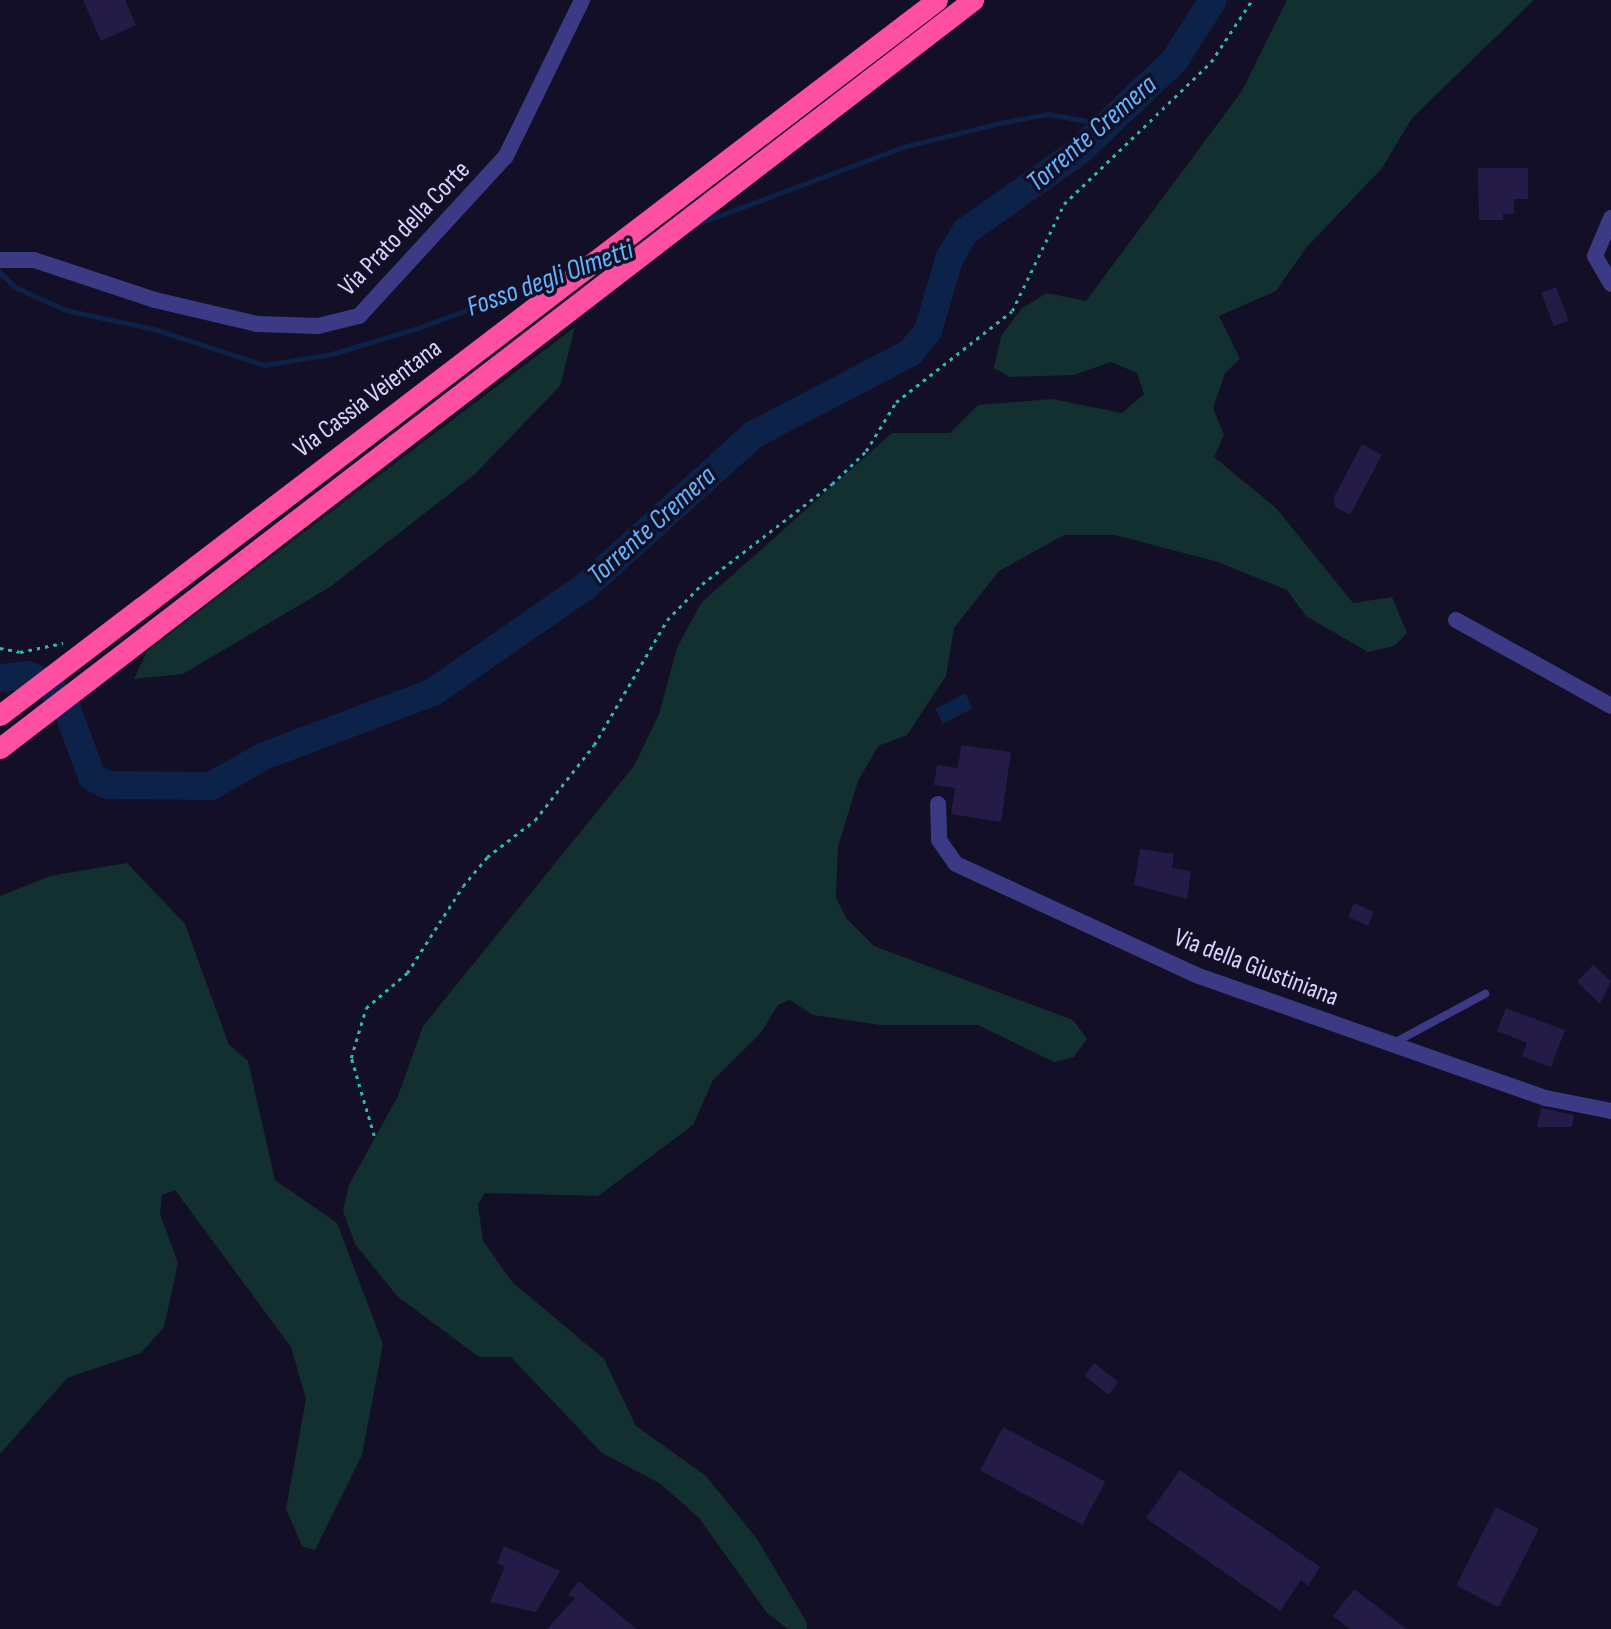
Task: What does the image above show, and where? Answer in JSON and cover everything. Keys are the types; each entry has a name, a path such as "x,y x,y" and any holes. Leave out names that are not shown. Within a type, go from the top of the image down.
{"highway":[{"name":"Via Cassia Veientana","path":"0,715 937,0"},
{"name":"Via Cassia Veientana","path":"0,748 973,0"}],"street":[{"name":"Via Prato della Corte","path":"1,260 34,260 257,324 317,327 359,316 506,156 582,0"},
{"path":"1611,218 1595,256 1611,285"},
{"path":"1456,620 1611,706"},
{"name":"Via della Giustiniana","path":"938,804 942,846 961,867 1196,975 1546,1098 1611,1111"}],"lane":[{"path":"1392,1044 1485,994"}],"path":[{"path":"374,1136 351,1058 366,1008 407,973 487,857 535,820 577,766 667,620 702,584 832,484 866,451 896,402 1012,311 1064,204 1211,62 1252,0"}],"green space":[{"path":"1287,0 1534,0 1412,118 1382,168 1306,248 1276,291 1219,316 1240,359 1225,373 1213,408 1224,435 1214,457 1276,508 1353,603 1392,597 1407,633 1394,646 1368,652 1306,616 1287,590 1218,562 1115,535 1064,535 999,571 954,628 946,676 907,735 878,746 858,781 838,847 836,897 846,918 874,946 1073,1020 1087,1039 1074,1057 1054,1062 978,1025 880,1025 813,1015 790,1000 778,1005 760,1034 713,1080 693,1125 598,1196 485,1193 478,1204 483,1241 513,1283 604,1359 636,1426 706,1476 757,1539 807,1623 807,1629 788,1629 767,1613 699,1518 661,1484 602,1453 511,1357 479,1357 397,1296 355,1244 343,1211 349,1185 398,1096 423,1026 634,766 659,714 677,648 701,603 892,433 950,433 978,405 1052,399 1122,413 1144,394 1137,373 1111,362 1074,375 1010,377 994,368 1001,336 1022,308 1047,293 1086,301 1242,91"},
{"path":"575,327 560,386 475,474 330,587 183,674 134,679 147,651"},
{"path":"127,863 185,924 229,1045 248,1061 275,1180 337,1223 383,1344 362,1455 315,1550 302,1546 286,1509 306,1399 291,1347 175,1190 162,1195 160,1214 178,1263 164,1327 141,1353 67,1378 0,1454 0,896 50,876"}],"water":[{"path":"965,693 973,708 943,724 935,709"}],"building":[{"path":"83,0 125,0 136,25 101,41"},
{"path":"1478,168 1528,168 1528,199 1514,199 1514,214 1503,214 1503,220 1479,220"},
{"path":"1556,287 1569,321 1554,326 1541,293"},
{"path":"1362,444 1382,455 1350,515 1335,507 1334,497"},
{"path":"961,745 1011,752 1001,822 951,814 955,788 934,785 937,765 958,768"},
{"path":"1140,849 1174,854 1172,868 1191,871 1187,899 1134,885"},
{"path":"1354,903 1374,912 1368,926 1348,917"},
{"path":"1593,965 1611,981 1600,1004 1577,982"},
{"path":"1506,1008 1565,1030 1551,1067 1522,1056 1527,1043 1497,1031"},
{"path":"1541,1108 1574,1115 1572,1127 1537,1127"},
{"path":"1094,1363 1118,1382 1109,1395 1084,1376"},
{"path":"1003,1427 1105,1481 1082,1525 980,1470"},
{"path":"1180,1470 1320,1567 1308,1586 1301,1580 1280,1611 1146,1518"},
{"path":"1496,1507 1539,1529 1499,1607 1456,1585"},
{"path":"504,1546 560,1571 536,1612 490,1602 505,1566 497,1563"},
{"path":"579,1581 636,1629 547,1629 575,1598 568,1595"},
{"path":"1354,1589 1407,1629 1350,1629 1333,1616"}],"waterway":[{"name":"Torrente Cremera","path":"0,678 27,675 49,684 68,712 92,777 108,785 211,786 264,756 433,692 586,586 753,435 910,353 928,331 949,259 966,231 1078,152 1174,61 1213,0"},
{"name":"Fosso degli Olmetti","path":"697,224 903,147 1000,123 1048,114 1104,124"},
{"name":"Fosso degli Olmetti","path":"0,272 15,287 66,310 154,329 264,365 332,354 421,327 561,275"}]}
